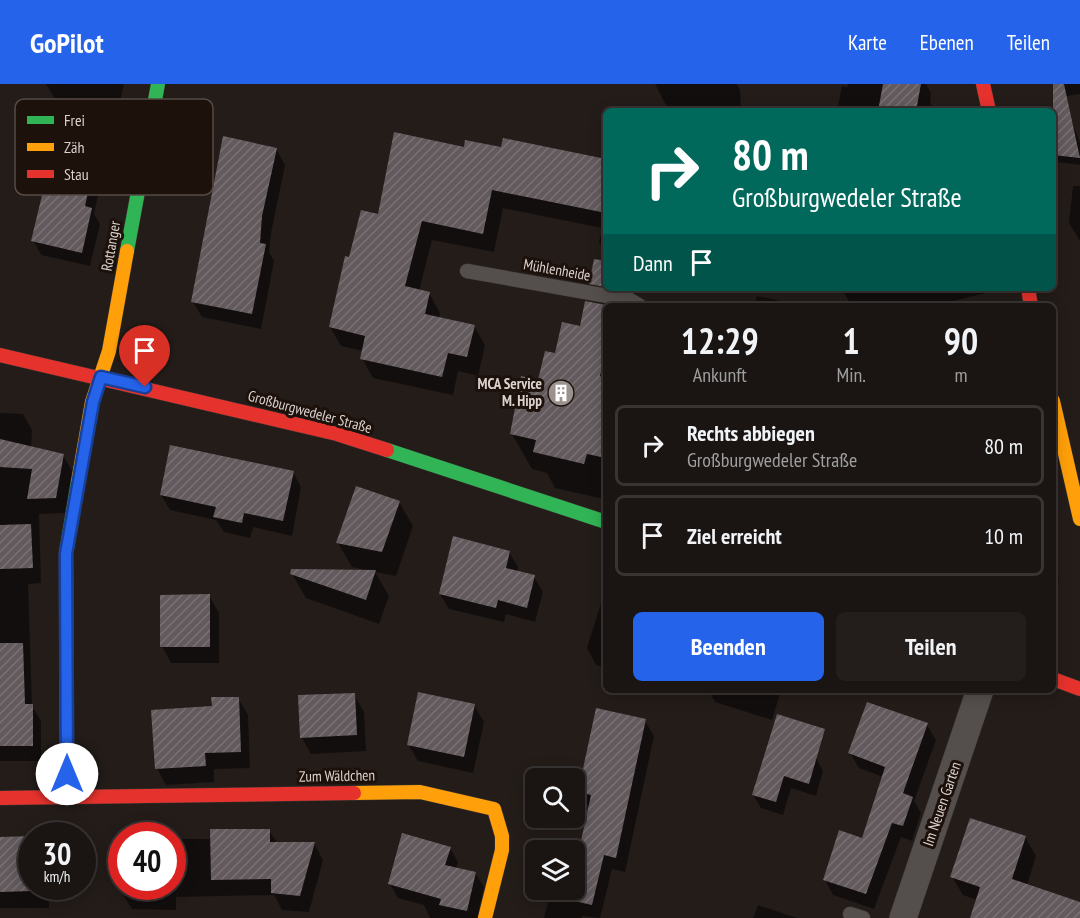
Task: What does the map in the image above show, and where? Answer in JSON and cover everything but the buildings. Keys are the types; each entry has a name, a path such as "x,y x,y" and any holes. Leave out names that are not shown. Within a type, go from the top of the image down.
{"street":[{"name":"Rottanger","path":"155,99 158,84"},
{"path":"983,84 988,108"},
{"name":"Rottanger","path":"67,796 66,554 93,402 111,340 138,195"},
{"name":"Großburgwedeler Straße","path":"0,355 337,434 603,521"},
{"path":"1056,414 1080,519"},
{"path":"1056,680 1080,689"},
{"name":"Im Neuen Garten","path":"903,918 979,693"},
{"name":"Zum Wäldchen","path":"67,796 420,792 494,809 502,836 502,850 485,918"},
{"path":"0,798 67,796"}],"lane":[{"name":"Mühlenheide","path":"467,271 630,300 635,303"}],"traffic: fast":[{"path":"155,99 158,84"},
{"path":"127,251 137,195"},
{"path":"387,450 603,521"},
{"path":"67,796 66,553 78,482"}],"traffic: slow":[{"path":"78,482 92,402 109,351 127,251"},
{"path":"1056,414 1080,519"},
{"path":"354,793 420,792 494,809 502,836 502,850 485,918"}],"traffic: jam":[{"path":"983,84 988,108"},
{"path":"1028,291 1030,303"},
{"path":"0,355 337,434 387,450"},
{"path":"1056,680 1080,689"},
{"path":"0,798 354,793"}],"place":[{"name":"MCA Service M. Hipp","path":"561,393"}],"route":[{"path":"67,774 66,554 93,402 101,377 145,387"}]}
